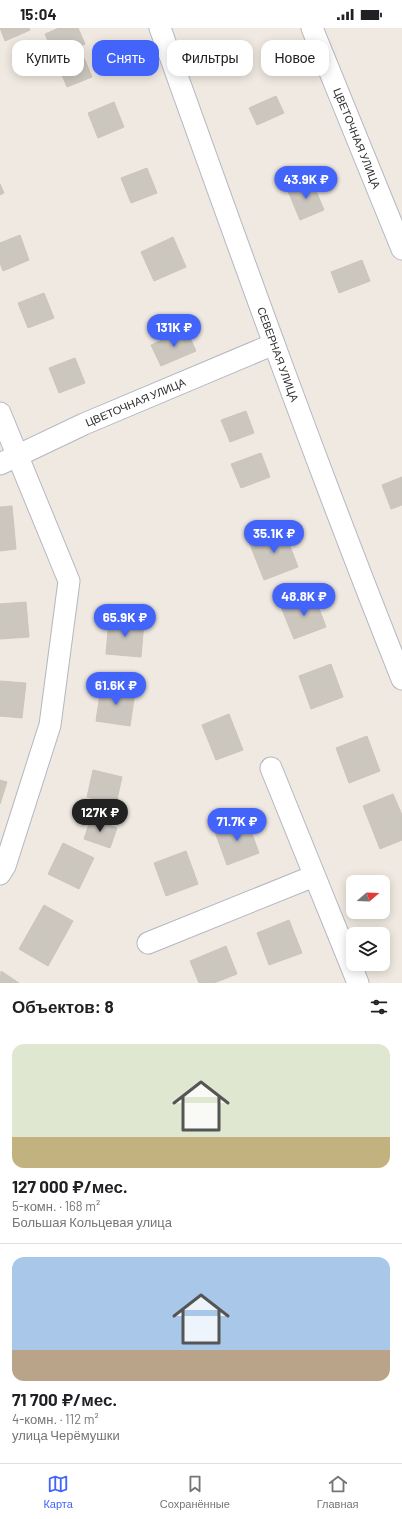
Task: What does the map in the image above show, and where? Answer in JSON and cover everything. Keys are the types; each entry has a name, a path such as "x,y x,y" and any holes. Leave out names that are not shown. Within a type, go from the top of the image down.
{"street":[{"name":"СЕВЕРНАЯ УЛИЦА","path":"160,28 274,344 354,558 402,679"},
{"name":"ЦВЕТОЧНАЯ УЛИЦА","path":"312,28 401,244"},
{"name":"ЦВЕТОЧНАЯ УЛИЦА","path":"9,460 84,424 274,344"},
{"path":"0,413 9,460 69,581 50,725 5,866 0,874"},
{"path":"271,768 358,983"},
{"path":"148,943 314,876"}],"building":[{"path":"0,28 29,28 30,30 5,41"},
{"path":"59,28 78,28 83,40 48,40 45,34"},
{"path":"84,58 92,77 67,87 62,76 84,76"},
{"path":"276,96 284,113 257,125 249,108"},
{"path":"114,102 124,127 98,138 88,113"},
{"path":"147,168 157,193 131,203 121,178"},
{"path":"312,181 324,210 300,220 288,191"},
{"path":"0,184 4,193 0,195"},
{"path":"20,235 29,260 3,271 0,263 0,243"},
{"path":"173,237 186,267 154,281 141,252"},
{"path":"362,260 370,281 339,293 331,272"},
{"path":"44,293 54,318 28,328 18,303"},
{"path":"186,329 196,351 161,366 151,345"},
{"path":"75,358 85,383 59,393 49,368"},
{"path":"246,411 254,433 230,442 221,420"},
{"path":"261,453 270,477 241,488 231,464"},
{"path":"402,477 402,505 391,509 382,485"},
{"path":"12,506 16,549 0,551 0,507"},
{"path":"283,528 298,567 264,580 249,542"},
{"path":"314,595 326,627 294,639 281,607"},
{"path":"26,602 29,637 0,639 0,604"},
{"path":"109,619 144,622 141,657 106,654"},
{"path":"331,664 343,697 311,709 299,676"},
{"path":"0,681 26,683 22,718 0,716"},
{"path":"101,687 135,692 130,726 96,721"},
{"path":"229,714 243,750 216,760 202,725"},
{"path":"367,736 380,771 349,783 336,748"},
{"path":"93,770 122,777 116,804 87,797"},
{"path":"0,780 7,782 0,804"},
{"path":"393,794 402,815 402,840 380,849 363,806"},
{"path":"91,818 117,828 110,848 84,839"},
{"path":"247,820 259,853 227,865 215,832"},
{"path":"63,843 94,858 79,889 48,874"},
{"path":"186,851 198,884 166,896 154,863"},
{"path":"44,905 73,921 48,966 19,949"},
{"path":"289,920 302,953 269,965 257,933"},
{"path":"226,946 237,974 214,983 199,983 190,961"},
{"path":"1,971 19,983 0,983"}]}
